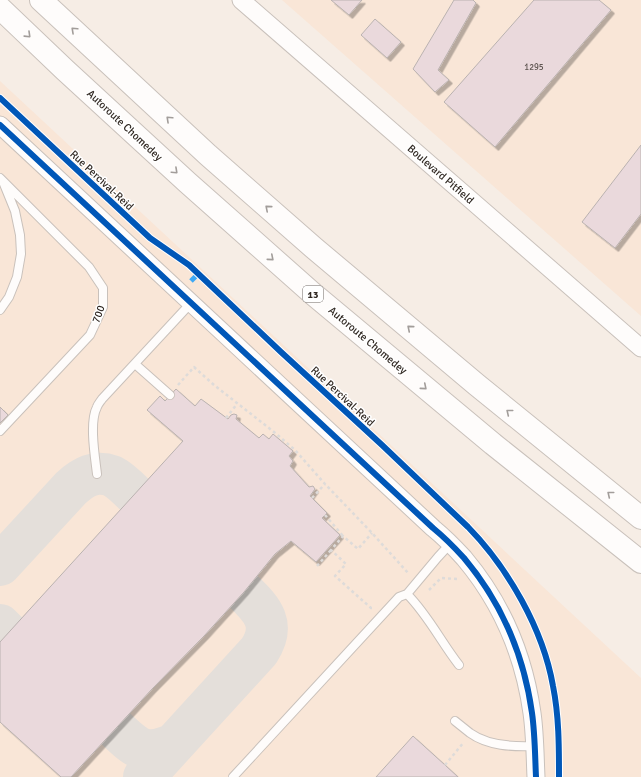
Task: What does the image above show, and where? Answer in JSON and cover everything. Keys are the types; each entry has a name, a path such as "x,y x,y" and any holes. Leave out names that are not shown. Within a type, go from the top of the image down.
{"highway":[{"path":"41,0 208,155 314,248 477,386 641,518"},
{"name":"Autoroute Chomedey","path":"0,8 182,178 312,293 493,444 641,562"}],"street":[{"name":"Boulevard Pitfield","path":"241,0 641,348"},
{"path":"0,125 464,558 500,612 509,630 523,670 532,714 536,777"}],"lane":[{"path":"0,310 9,297 17,277 21,254 20,235 15,211 1,180"},
{"name":"700","path":"0,431 90,335 103,307 103,288 89,267 1,180"},
{"path":"97,474 93,429 94,414 97,407 102,399 192,303"},
{"path":"135,364 170,395"},
{"path":"233,777 398,597 407,594 450,544"},
{"path":"407,594 419,607 459,665"},
{"path":"455,721 471,734 491,743 517,746 535,746"}],"path":[{"path":"178,385 194,367 214,386 295,450 324,484 372,533 409,574"},
{"path":"226,418 237,404"},
{"path":"312,498 324,484"},
{"path":"325,514 343,536 358,549 372,533"},
{"path":"317,566 343,536"},
{"path":"331,550 346,564 335,576 371,608 379,609"},
{"path":"429,590 441,578 457,578"},
{"path":"445,765 471,734"}],"shaded area":[{"path":"282,0 641,0 641,316"},
{"path":"0,81 641,678 641,777 0,777"}],"building":[{"path":"331,0 362,0 349,15"},
{"path":"454,0 473,0 476,3 438,70 449,80 435,92 413,69"},
{"path":"534,0 599,0 611,10 495,147 444,102"},
{"path":"375,19 401,42 387,58 361,35"},
{"path":"641,145 641,214 615,248 582,222"},
{"path":"176,389 195,406 201,399 228,419 231,415 237,415 236,419 259,438 263,434 269,439 273,434 293,451 289,456 293,461 290,466 309,487 313,486 315,489 310,496 327,513 322,518 340,535 316,562 291,541 275,554 244,592 204,636 152,689 71,777 61,777 0,722 0,642 183,441 147,410 160,396 165,401"},
{"path":"0,407 8,415 0,423"},
{"path":"413,736 445,765 458,777 376,777"}],"taxiway":[{"path":"0,565 71,488 85,478 95,474 106,474 121,482 134,494"},
{"path":"144,777 259,651 264,642 267,626 265,618 257,605 244,592"},
{"path":"0,625 8,633"},
{"path":"116,729 130,742 142,749 156,750 174,744"}],"marked path":[{"path":"191,281 198,274"}],"cycle path":[{"name":"Rue Percival-Reid","path":"0,98 150,238 189,265 382,445 483,543 497,561 522,600 541,643 548,664 555,697 558,731 559,777"},
{"path":"0,125 464,558 477,575 500,611 517,651 532,713 536,777"}]}
